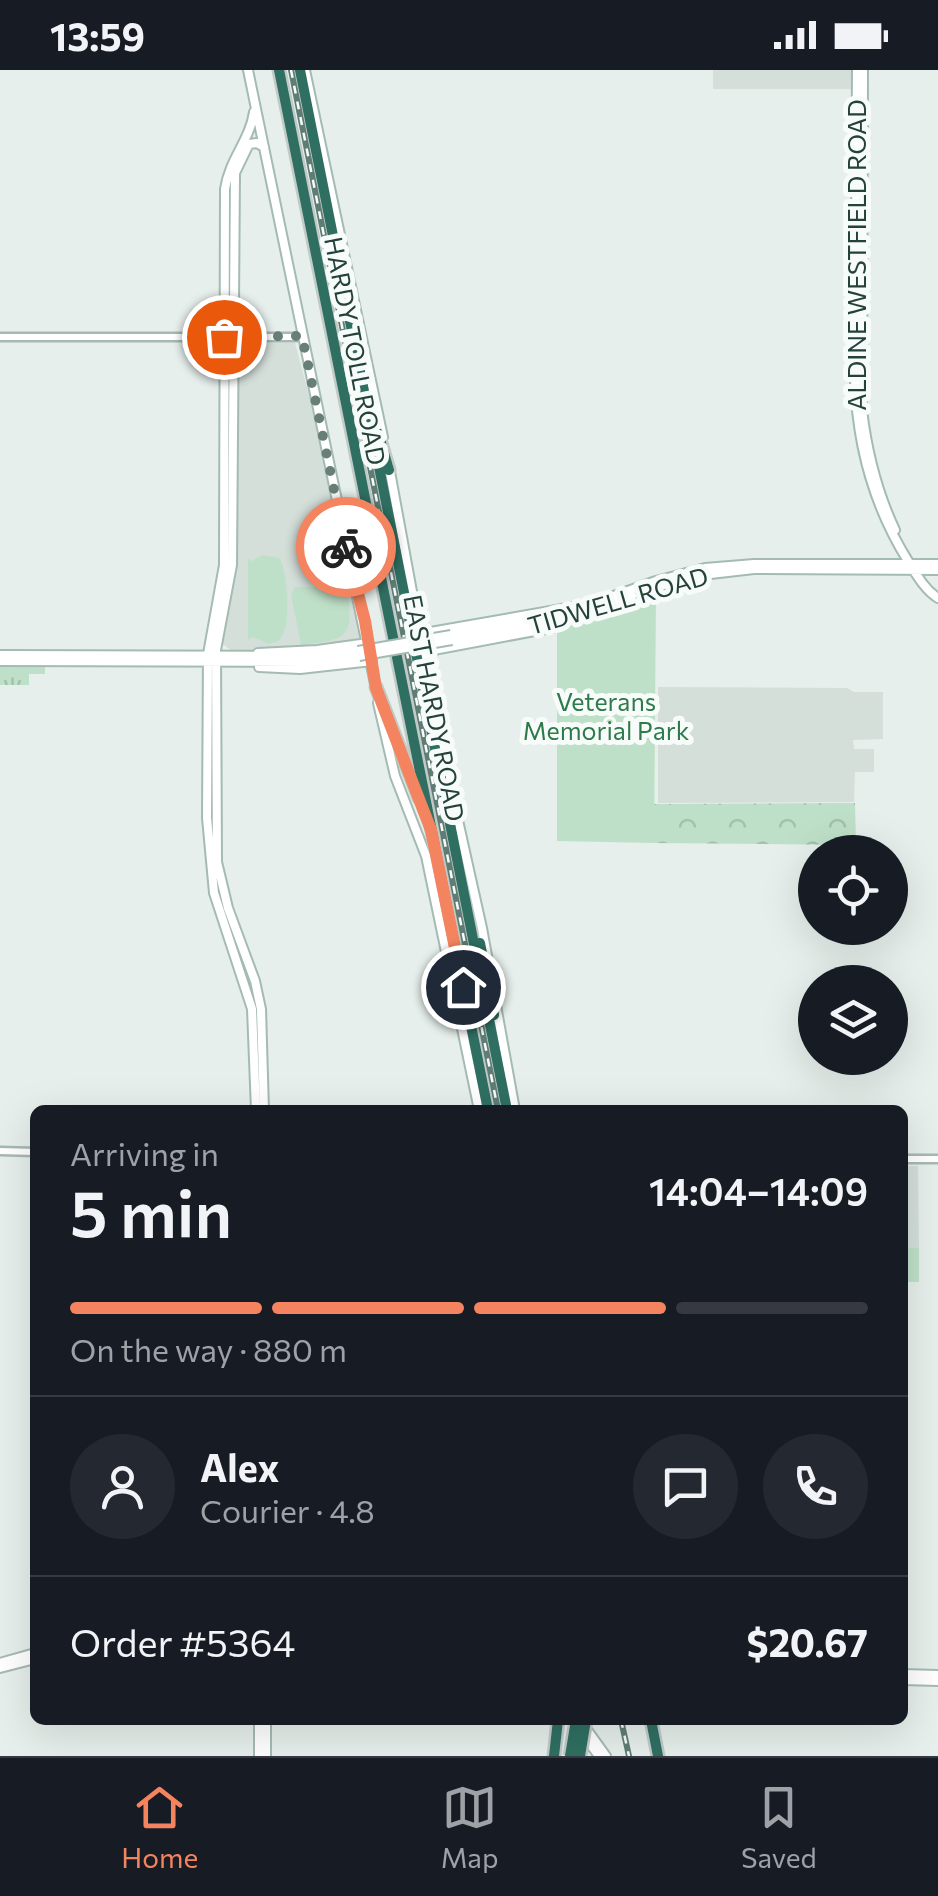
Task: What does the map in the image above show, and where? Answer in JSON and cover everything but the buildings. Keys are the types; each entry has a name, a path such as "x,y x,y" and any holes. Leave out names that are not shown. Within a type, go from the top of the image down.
{"highway":[{"name":"HARDY TOLL ROAD","path":"279,70 487,1105"},
{"name":"HARDY TOLL ROAD","path":"303,70 343,295 505,1105"},
{"path":"343,295 351,313 376,428 390,470"},
{"path":"376,688 431,830"},
{"path":"459,831 492,1000 504,1096"},
{"path":"554,1756 557,1725"},
{"path":"570,1756 578,1725"},
{"path":"579,1725 580,1756"},
{"path":"652,1725 658,1756"}],"main road":[{"path":"248,70 361,651 372,661 388,753 426,856 477,1105"},
{"name":"EAST HARDY ROAD","path":"303,70 424,633 423,652 486,948 514,1105"},
{"name":"ALDINE WESTFIELD ROAD","path":"860,70 854,380 858,429 874,495 915,567 938,597"},
{"path":"212,660 232,565 228,514 229,211 224,188 250,128 254,108"},
{"path":"234,165 249,144 257,142 264,147"},
{"path":"224,606 221,601 228,514"},
{"name":"TIDWELL ROAD","path":"0,658 308,662 589,614 682,579 754,566"},
{"name":"TIDWELL ROAD","path":"452,638 557,616 705,568 938,567"},
{"path":"222,579 210,632 210,875 252,1008 256,1105"},
{"path":"436,650 426,644 424,633 617,596"},
{"path":"423,652 551,628 589,614"},
{"path":"361,651 372,661"},
{"path":"212,714 217,862 261,1008 264,1105"},
{"path":"0,1666 30,1657"},
{"path":"908,1677 938,1678"},
{"path":"262,1756 263,1725"},
{"path":"582,1725 602,1756"}],"street":[{"path":"0,337 302,336"},
{"path":"0,1151 30,1152"},
{"path":"908,1159 938,1159"}],"shaded area":[{"path":"713,70 854,70 853,89 713,89"},
{"path":"239,343 295,343 322,443 361,639 259,650 231,650 221,643 236,575"},
{"path":"658,687 847,688 854,692 883,692 883,739 853,740 854,749 874,749 874,772 855,772 854,802 658,803"},
{"path":"908,1166 918,1166 919,1248 908,1248"}],"green space":[{"path":"307,540 333,550 344,576 310,580 303,573"},
{"path":"262,555 279,558 286,585 285,630 279,640 269,644 252,637 248,640 248,559 252,561"},
{"path":"295,587 348,587 350,616 345,632 330,640 301,645 291,594"},
{"name":"Veterans Memorial Park","path":"656,592 654,843 557,841 557,629"},
{"path":"0,665 45,665 45,674 29,674 29,685 0,685"},
{"path":"855,803 856,835 798,835 798,844 654,843 654,804"},
{"path":"908,1248 919,1248 919,1282 908,1282"}],"railway":[{"path":"291,70 497,1105"},
{"path":"622,1725 629,1756"}],"way so far":[{"path":"224,337 302,336 346,547"}],"route":[{"path":"346,547 365,621 376,688 431,830 463,987"}]}
